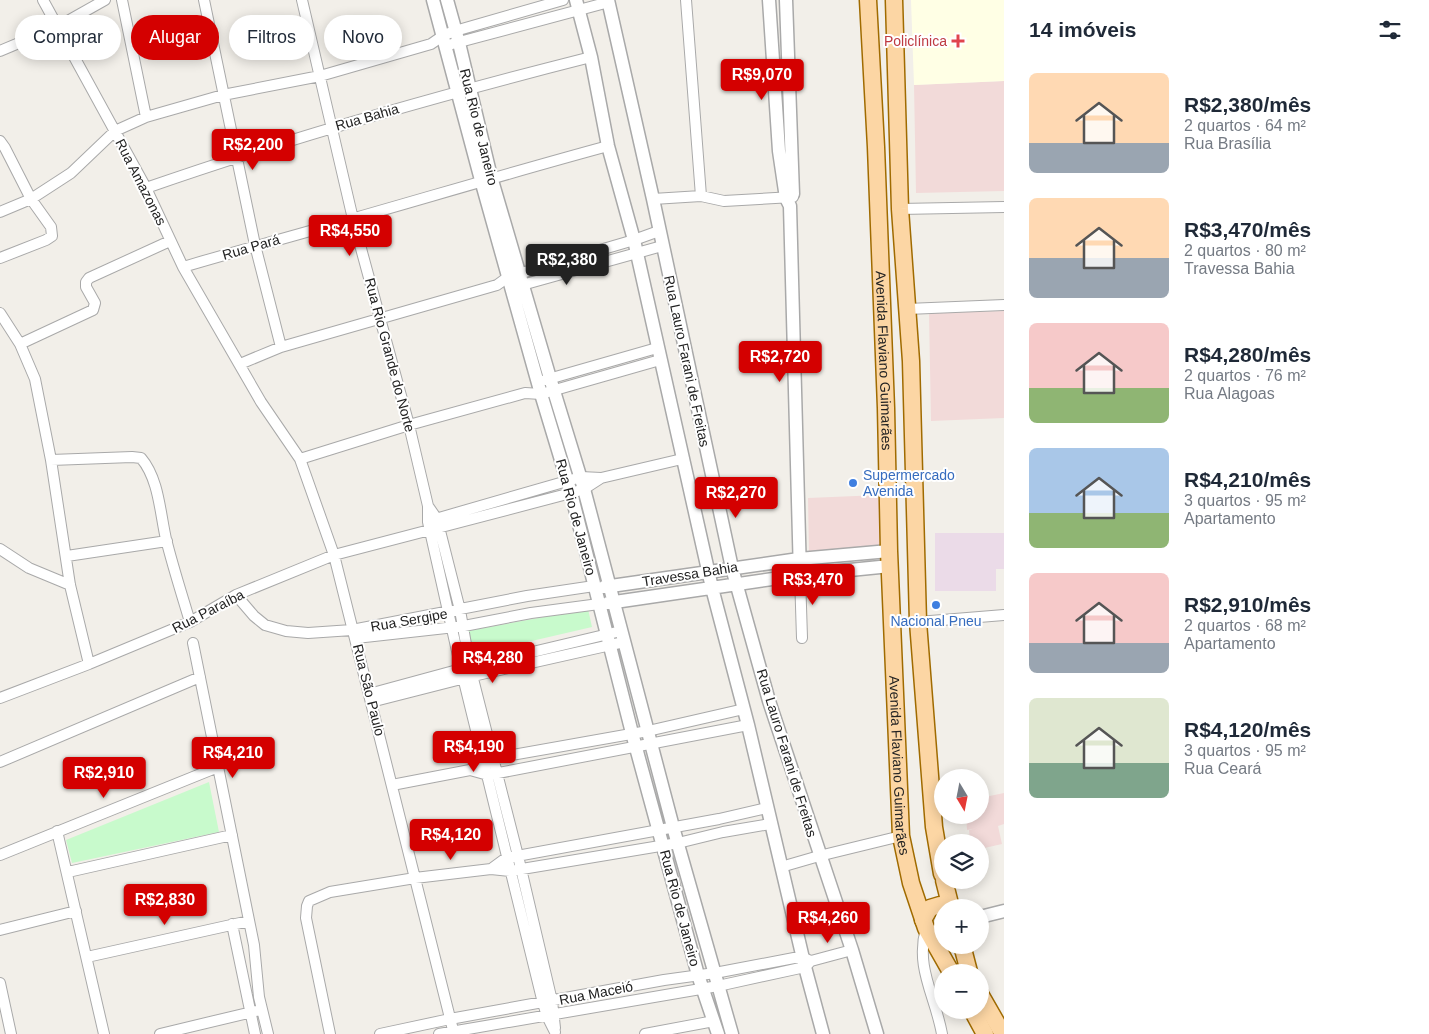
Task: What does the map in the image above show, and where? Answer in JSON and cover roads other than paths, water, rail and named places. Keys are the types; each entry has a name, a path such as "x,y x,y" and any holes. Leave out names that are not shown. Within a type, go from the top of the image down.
{"main road":[{"name":"Avenida Flaviano Guimarães","path":"868,0 876,147 890,558 902,836 911,883 948,964"},
{"name":"Avenida Flaviano Guimarães","path":"894,0 900,209 911,362 918,622 935,834"},
{"path":"884,360 890,368 898,370 911,362"},
{"path":"886,408 892,401 900,399 912,407"},
{"path":"931,930 930,908 934,907"},
{"path":"989,1010 1003,1034"},
{"path":"976,1019 984,1034"}],"street":[{"name":"Rua Amazonas","path":"43,0 51,15"},
{"path":"78,15 105,0"},
{"path":"122,0 146,116"},
{"path":"204,0 255,245 281,347"},
{"name":"Rua Rio Grande do Norte","path":"302,0 379,318 409,425 428,506 464,626 467,673"},
{"name":"Rua Rio de Janeiro","path":"433,0 451,39"},
{"name":"Rua Rio de Janeiro","path":"447,0 451,39 486,179 546,386 594,586 658,830 664,845 698,975 718,1034"},
{"path":"451,39 563,0"},
{"path":"686,0 701,196"},
{"path":"769,0 790,200 802,638"},
{"path":"785,151 786,0"},
{"path":"0,212 31,200 71,173 115,131 146,116 223,95 320,76 577,5 608,1"},
{"name":"Rua Lauro Farani de Freitas","path":"608,1 653,199 732,568 770,701 819,856 852,950 877,1034"},
{"name":"Rua Lauro Farani de Freitas","path":"577,5 591,57 608,146 634,247 712,588 748,725 770,824 807,962 823,1034"},
{"path":"0,51 15,45"},
{"name":"Rua Bahia","path":"146,188 237,156 333,127 591,57"},
{"name":"Rua Amazonas","path":"75,60 146,188 183,267 240,364"},
{"path":"0,142 5,148 31,200 51,226 52,236 0,258"},
{"name":"Rua Pará","path":"183,267 255,245 354,219 486,179 608,146"},
{"path":"653,199 701,196 724,201 790,200"},
{"path":"900,209 1004,206"},
{"path":"634,247 659,231"},
{"path":"20,344 93,310 95,303 86,287 86,282 89,278 170,241"},
{"path":"240,364 281,347 497,285 634,247 662,246"},
{"path":"907,309 1004,304"},
{"path":"0,312 20,344 35,379 51,460 70,585 89,664"},
{"path":"300,459 409,425 659,354"},
{"name":"Rua São Paulo","path":"240,364 261,402 300,459 334,555 454,1033"},
{"name":"Rua Rio de Janeiro","path":"546,386 582,483 673,827 732,1034"},
{"path":"51,460 141,458 147,465 152,477 167,541 190,622"},
{"path":"434,525 582,483 682,459"},
{"name":"Rua Rio Grande do Norte","path":"434,525 448,612 467,673 503,821 506,858 516,870"},
{"name":"Rua Paraíba","path":"0,698 190,622 236,595 334,555 419,532 434,525"},
{"path":"67,556 167,541"},
{"path":"0,549 29,568 70,585"},
{"name":"Travessa Bahia","path":"594,586 610,587 799,559 890,558"},
{"name":"Travessa Bahia","path":"599,604 737,585 890,558"},
{"name":"Rua Sergipe","path":"354,634 527,596 594,586"},
{"name":"Rua Sergipe","path":"236,595 254,616 265,625 308,633 354,634 464,626 531,613 599,604"},
{"path":"527,596 531,613"},
{"path":"918,622 1004,615"},
{"path":"370,698 622,637"},
{"path":"193,642 254,945 259,997 268,1034"},
{"path":"0,762 200,677"},
{"path":"392,785 470,770 489,759 648,731 744,709"},
{"path":"698,719 702,734"},
{"path":"470,770 492,774 748,725"},
{"path":"539,749 542,764"},
{"path":"0,855 218,767"},
{"path":"491,869 506,858 719,819 767,808"},
{"path":"719,819 724,832"},
{"name":"Rua Rio Grande do Norte","path":"503,821 518,856 516,870 555,1033"},
{"path":"330,1034 306,918 307,906 309,901 314,898 330,892 415,878 491,869 516,870 678,843 770,824"},
{"path":"58,832 104,1034"},
{"path":"68,872 232,835"},
{"path":"781,867 902,836"},
{"path":"0,930 76,911"},
{"path":"989,915 1004,911"},
{"path":"87,957 249,921"},
{"path":"232,924 254,1034"},
{"name":"Avenida Flaviano Guimarães","path":"931,930 922,942 923,964 942,1034"},
{"name":"Rua Maceió","path":"439,1034 454,1033 703,988 716,980 807,962 852,950"},
{"name":"Rua Maceió","path":"380,1034 450,1019 664,980 698,975 716,980"},
{"path":"664,980 668,994"},
{"path":"0,983 11,1034"},
{"path":"616,990 619,1002"},
{"path":"160,1034 262,1010"},
{"path":"645,1034 675,1031 714,1021"}],"place":[{"name":"Policlínica","path":"958,41"},
{"name":"Supermercado Avenida","path":"853,483"},
{"name":"Nacional Pneu","path":"936,605"}]}
